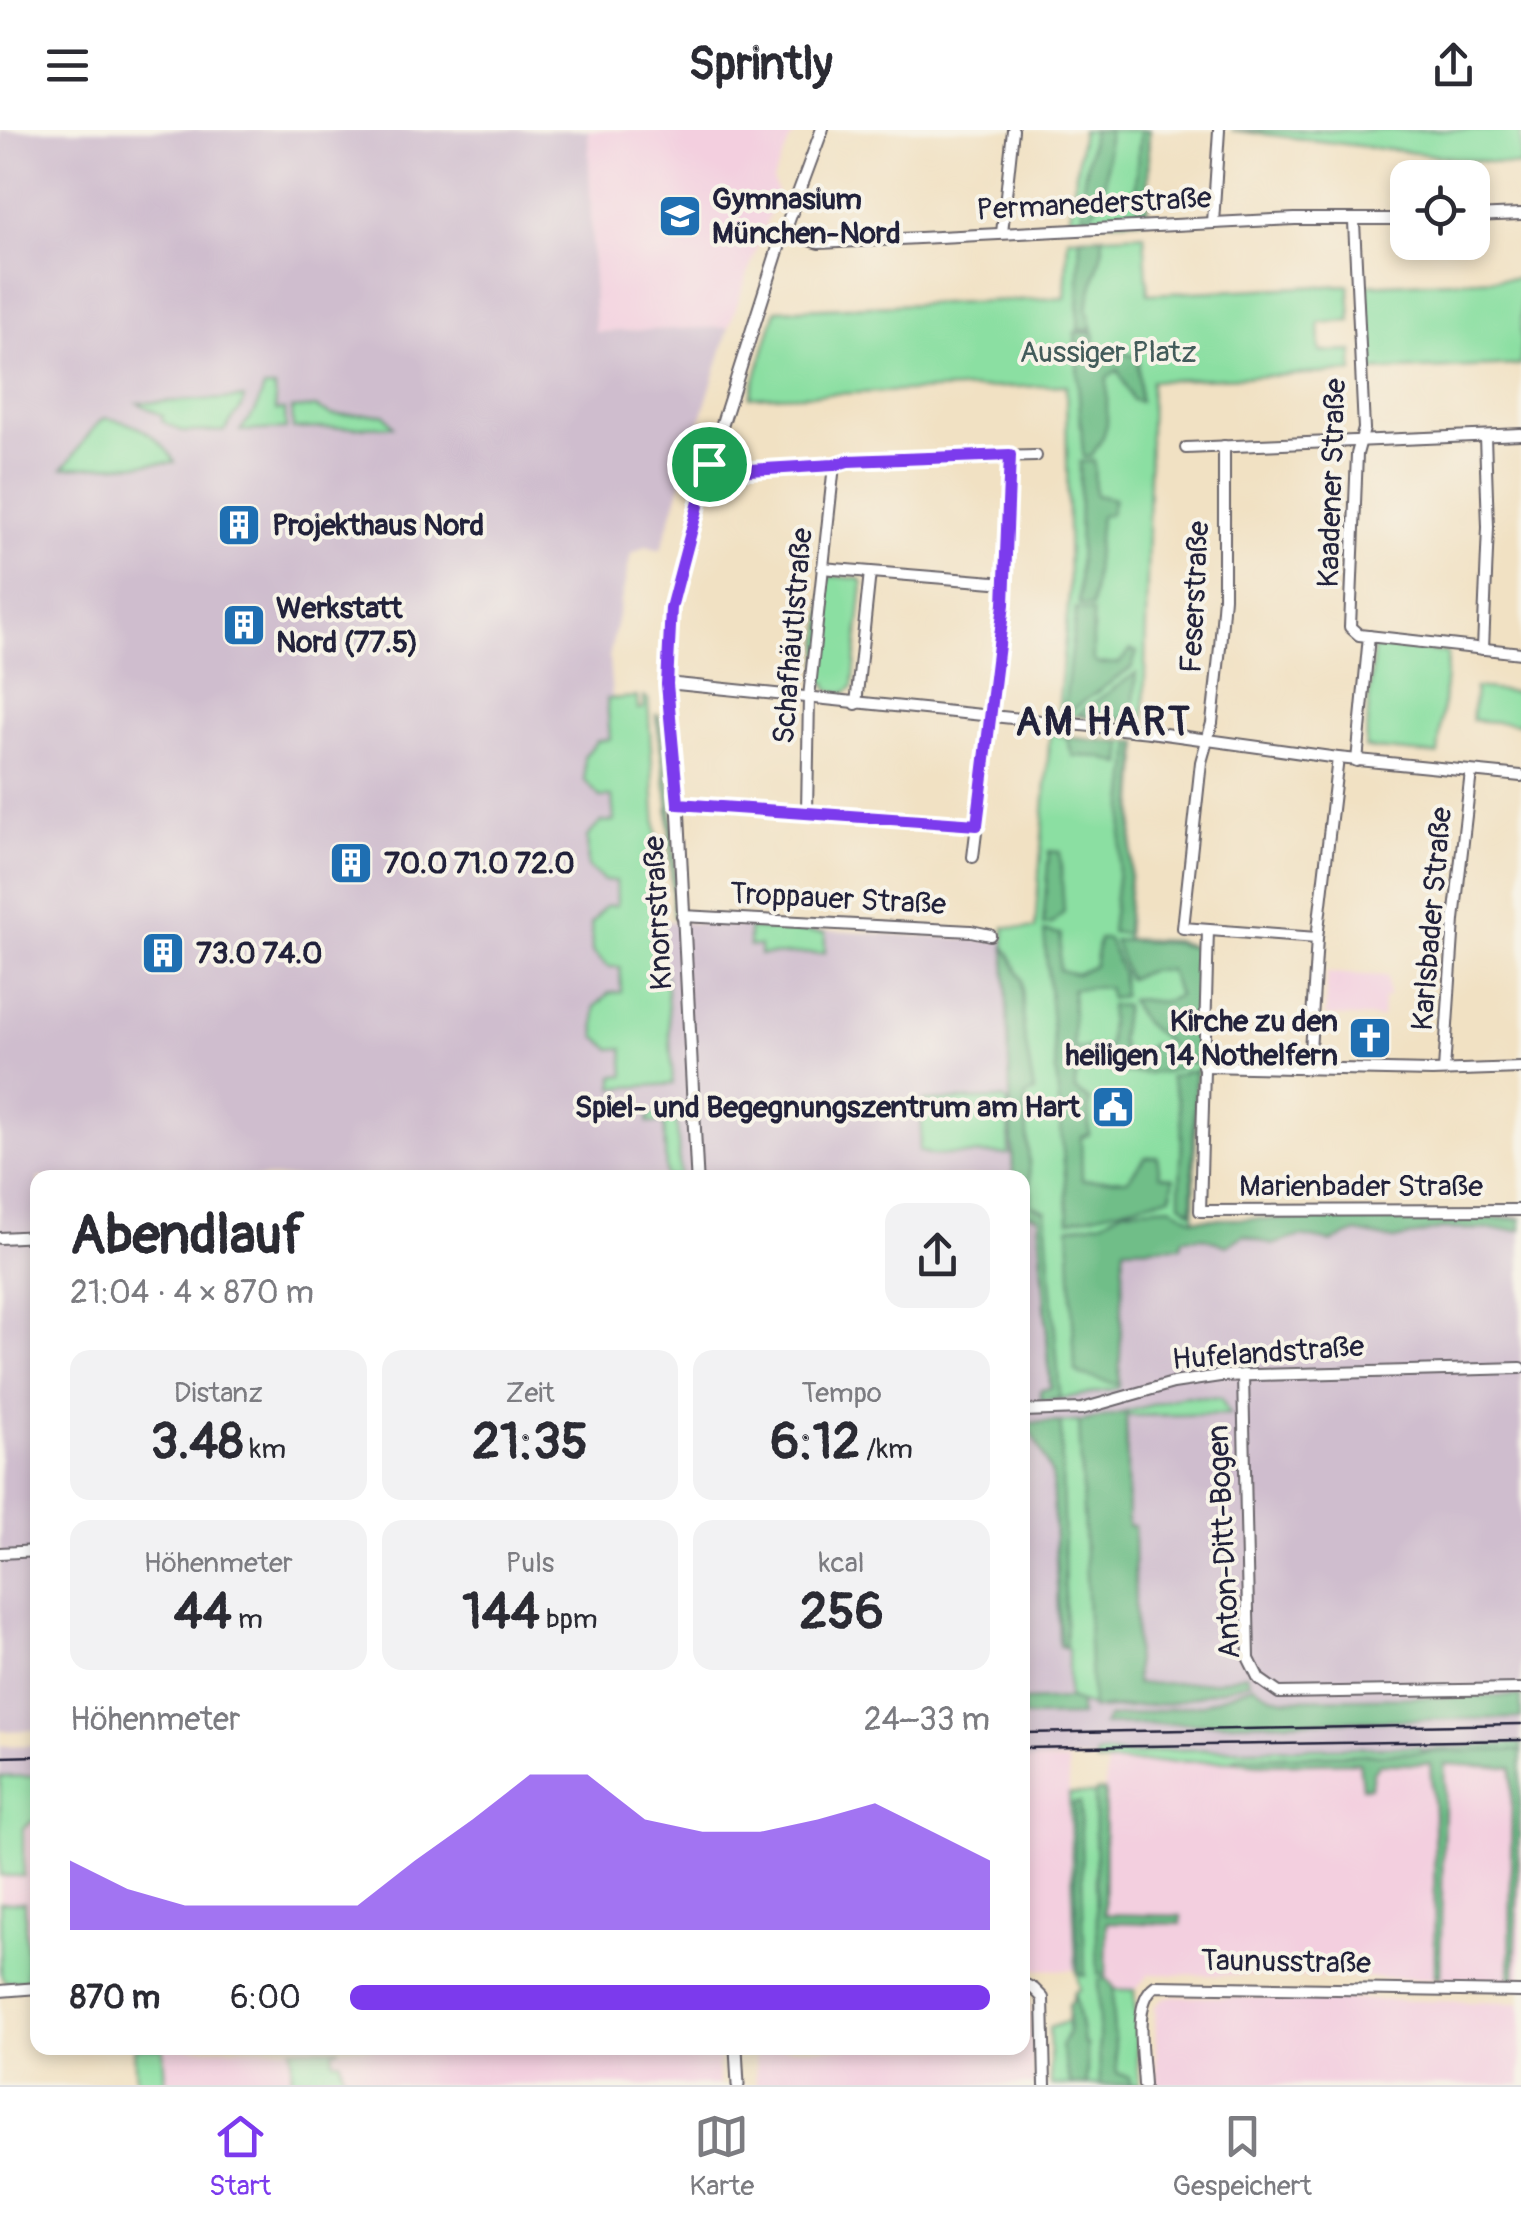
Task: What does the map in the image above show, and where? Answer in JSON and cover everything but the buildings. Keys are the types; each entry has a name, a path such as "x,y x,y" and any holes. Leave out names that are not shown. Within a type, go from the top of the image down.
{"street":[{"name":"Knorrstraße","path":"697,1170 678,804 667,684 673,596 709,464 822,130"},
{"path":"1002,234 1013,130"},
{"path":"1213,223 1218,130"},
{"path":"1490,215 1521,214"},
{"name":"Permanederstraße","path":"784,233 812,243 1213,223 1345,218 1354,222 1390,221"},
{"name":"Kaadener Straße","path":"1354,222 1364,429 1356,454 1350,627 1358,635 1369,636"},
{"path":"1186,448 1521,434"},
{"path":"1483,649 1488,528 1485,436"},
{"name":"Feserstraße","path":"1208,930 1183,928 1205,741 1212,723 1224,597 1224,446"},
{"path":"973,857 1006,583 1010,455"},
{"path":"709,464 732,471 848,461 1036,456"},
{"name":"Schafhäutlstraße","path":"807,812 809,697 834,465"},
{"path":"822,568 1006,583"},
{"path":"856,704 870,572"},
{"path":"1357,760 1369,636 1521,653"},
{"path":"667,684 1521,776"},
{"path":"1309,1068 1316,938 1338,758"},
{"name":"Karlsbader Straße","path":"1444,1070 1453,936 1471,772"},
{"path":"678,804 977,825"},
{"name":"Troppauer Straße","path":"682,916 990,935"},
{"path":"1316,938 1208,930 1203,1066 1521,1068"},
{"name":"Marienbader Straße","path":"1203,1066 1200,1211 1521,1210"},
{"path":"0,1238 30,1236"},
{"name":"Hufelandstraße","path":"1030,1412 1082,1409 1172,1383 1243,1375 1521,1368"},
{"name":"Anton-Ditt-Bogen","path":"1243,1375 1249,1659 1258,1679 1278,1693 1521,1689"},
{"path":"0,1553 30,1551"},
{"name":"Taunusstraße","path":"1144,2085 1141,2004 1155,1986 1521,1992"},
{"path":"1030,1987 1043,1998 1045,2085"},
{"path":"0,1992 30,1989"},
{"path":"736,2055 738,2085"}],"shaded area":[{"path":"0,130 588,130 595,332 729,327 661,550 646,546 631,554 609,658 630,919 1005,941 1013,1170 30,1170 30,1730 0,1731"},
{"name":"Gymnasium München-Nord","path":"588,130 800,130 790,140 773,180 777,192 729,327 595,332"},
{"path":"1327,973 1387,976 1388,997 1383,998 1382,1018 1325,1016"},
{"path":"1030,1214 1039,1216 1051,1400 1121,1225 1194,1218 1521,1215 1521,1746 1030,1761"},
{"path":"30,1745 30,1776 0,1777 0,1746"},
{"path":"1521,1749 1521,1980 1150,1974 1133,1991 1105,1990 1107,1760"},
{"path":"1030,1761 1068,1762 1076,1970 1030,1969"},
{"path":"0,1804 30,1804 30,1980 5,1982 1,1975"},
{"path":"1163,1998 1521,2003 1521,2085 1157,2085 1155,2007"},
{"path":"1030,2006 1034,2085 756,2085 755,2055 1030,2055"},
{"path":"133,2055 718,2055 719,2085 135,2085"}],"green space":[{"path":"1082,130 1149,130 1147,219 1069,223"},
{"path":"1093,130 1109,130 1104,187 1088,216 1083,215 1083,184"},
{"path":"1140,130 1149,130 1147,219 1140,212 1135,190"},
{"path":"1231,130 1521,130 1521,166"},
{"name":"Aussiger Platz","path":"1144,234 1148,294 1349,285 1351,321 1319,323 1320,352 1353,351 1353,372 1151,381 1144,722 1058,714 1069,596 1066,385 750,397 776,310 1065,298 1068,238"},
{"path":"1102,236 1103,247 1087,308 1093,330 1078,330 1080,237"},
{"path":"1521,278 1521,365 1370,371 1365,285"},
{"name":"Aussiger Platz","path":"1075,332 1094,333 1095,345 1138,357 1140,402 1132,400 1118,370 1107,377 1107,424 1091,457 1083,457"},
{"path":"264,388 275,388 276,410 285,410 286,429 240,431 256,410"},
{"path":"244,398 224,431 184,432 138,403"},
{"path":"315,407 332,415 384,414 393,426 293,429 292,409"},
{"path":"104,418 146,431 175,462 63,468"},
{"path":"1094,461 1095,495 1114,499 1110,514 1100,516 1092,607 1079,605 1080,462"},
{"path":"826,579 860,579 863,584 853,687 845,693 828,690 827,683 817,682"},
{"path":"1076,609 1093,612 1093,660 1098,664 1119,663 1131,650 1137,652 1132,667 1072,710 1064,710"},
{"path":"1374,644 1448,653 1438,755 1365,748"},
{"path":"1136,673 1133,720 1078,715 1079,713"},
{"path":"1475,688 1521,693 1521,724 1472,720"},
{"path":"637,697 638,709 644,708 644,697 648,699 663,941 652,942 654,976 666,976 673,1084 614,1088 614,1076 625,1075 623,1048 611,1049 596,1036 595,1007 609,993 621,992 620,967 608,967 592,952 591,924 605,906 617,905 616,881 604,881 588,867 587,837 601,822 614,821 612,797 600,797 585,781 584,757 597,741 610,739 607,699"},
{"path":"656,715 671,795 677,916 673,917 668,800"},
{"path":"1050,732 1075,740 1139,742 1126,939 1175,941 1199,948 1194,1218 1121,1225 1118,1388 1051,1401 1039,1215 1030,1213 1030,1170 1014,1170 1004,927 1035,929"},
{"path":"1066,737 1124,743 1122,764 1099,757 1073,756"},
{"path":"1132,742 1138,742 1126,934 1111,932"},
{"path":"1049,851 1060,852 1064,912 1052,924 1043,925"},
{"path":"749,928 825,933 825,953 760,955 760,946 749,946"},
{"path":"1044,931 1061,934 1059,970 1076,974 1094,966 1099,939 1108,939 1122,973 1123,996 1110,999 1107,987 1072,989 1074,1049 1109,1047 1110,1006 1125,1005 1120,1040 1123,1049 1119,1057 1087,1063 1076,1080 1075,1090 1089,1100 1089,1135 1081,1137 1082,1180 1128,1179 1145,1157 1157,1156 1160,1175 1174,1178 1171,1196 1069,1221"},
{"path":"1114,940 1174,943 1198,949 1196,1062 1185,1063 1142,1020 1130,1000 1161,1002 1178,995 1169,970 1148,971 1128,979"},
{"path":"1005,948 1022,979 1024,1033 1034,1092 1026,1096 1025,1105 1030,1170 1013,1170"},
{"path":"1153,1044 1172,1054 1180,1067 1163,1073 1112,1073 1113,1066 1130,1061"},
{"path":"1195,1071 1192,1211 1180,1202 1181,1124 1170,1077"},
{"path":"924,1101 1008,1102 1009,1154 932,1155 919,1151"},
{"path":"657,1111 676,1111 680,1170 666,1170 664,1123 648,1123"},
{"path":"1030,1176 1032,1205 1046,1211 1060,1398 1041,1400 1040,1390 1051,1388 1039,1217 1030,1214"},
{"path":"1171,1206 1193,1219 1521,1218 1521,1230 1442,1229 1395,1240 1357,1232 1331,1242 1301,1236 1272,1245 1244,1235 1227,1246 1202,1237 1183,1238 1181,1246 1124,1248 1119,1385 1081,1375 1075,1370 1069,1227 1103,1221 1124,1209"},
{"path":"1184,1396 1221,1398 1229,1414 1126,1416 1126,1412"},
{"path":"1126,1412 1128,1526 1134,1526 1136,1684 1213,1682 1246,1674 1250,1682 1168,1704 1092,1709 1079,1422"},
{"path":"1126,1418 1130,1708 1103,1710 1068,1699 1068,1649 1059,1646 1054,1482 1048,1424"},
{"path":"1061,1422 1066,1647 1060,1645 1052,1475 1030,1423"},
{"path":"1254,1685 1271,1696 1286,1699 1521,1696 1521,1718 1103,1725 1108,1718 1203,1704"},
{"path":"1068,1699 1080,1703 1080,1716 1030,1717 1030,1701"},
{"path":"1521,1744 1521,1750 1241,1757 1231,1761 1096,1763 1095,1755 1166,1750 1421,1750"},
{"path":"1521,1750 1515,1979 1510,1979 1512,1768 1445,1764 1440,1977 1435,1977 1430,1764 1379,1764 1373,1772 1371,1787 1362,1787 1359,1762 1231,1761 1241,1757"},
{"path":"30,1776 30,1823 23,1828 24,1876 0,1876 0,1777"},
{"path":"1105,1791 1104,1914 1181,1916 1181,1924 1107,1922 1106,1974 1098,1974 1094,1794"},
{"path":"1069,1794 1104,1794 1105,1989 1134,1990 1139,2085 1051,2085 1049,2028 1069,2021 1074,1992 1080,1990"},
{"path":"1073,1803 1080,1803 1085,1975 1079,1974"},
{"path":"0,1902 25,1902 27,1980 5,1982 1,1975"},
{"path":"1098,1979 1107,1979 1114,1987 1117,2073 1129,2077 1131,2085 1100,2085"},
{"path":"1074,1991 1087,2044 1087,2085 1071,2085 1061,2047 1068,2032 1069,2004"},
{"path":"134,2055 163,2055 165,2085 136,2085"},
{"path":"291,2055 333,2055 333,2060 340,2060 345,2085 292,2085"}],"railway":[{"path":"1030,1733 1521,1724"},
{"path":"1030,1748 1521,1740"},
{"path":"0,1757 30,1756"}],"place":[{"name":"Gymnasium München-Nord","path":"680,216"},
{"name":"Projekthaus Nord","path":"239,525"},
{"name":"Werkstatt Nord (77.5)","path":"244,625"},
{"name":"70.0 71.0 72.0","path":"351,863"},
{"name":"73.0 74.0","path":"163,953"},
{"name":"Kirche zu den heiligen 14 Nothelfern","path":"1370,1038"},
{"name":"Spiel- und Begegnungszentrum am Hart","path":"1113,1107"}],"district":[{"name":"AM HART","path":"1104,722"}],"route":[{"path":"1010,455 1004,604 977,825 678,804 667,684 671,608 709,464 732,471 848,461 1010,455"}]}
